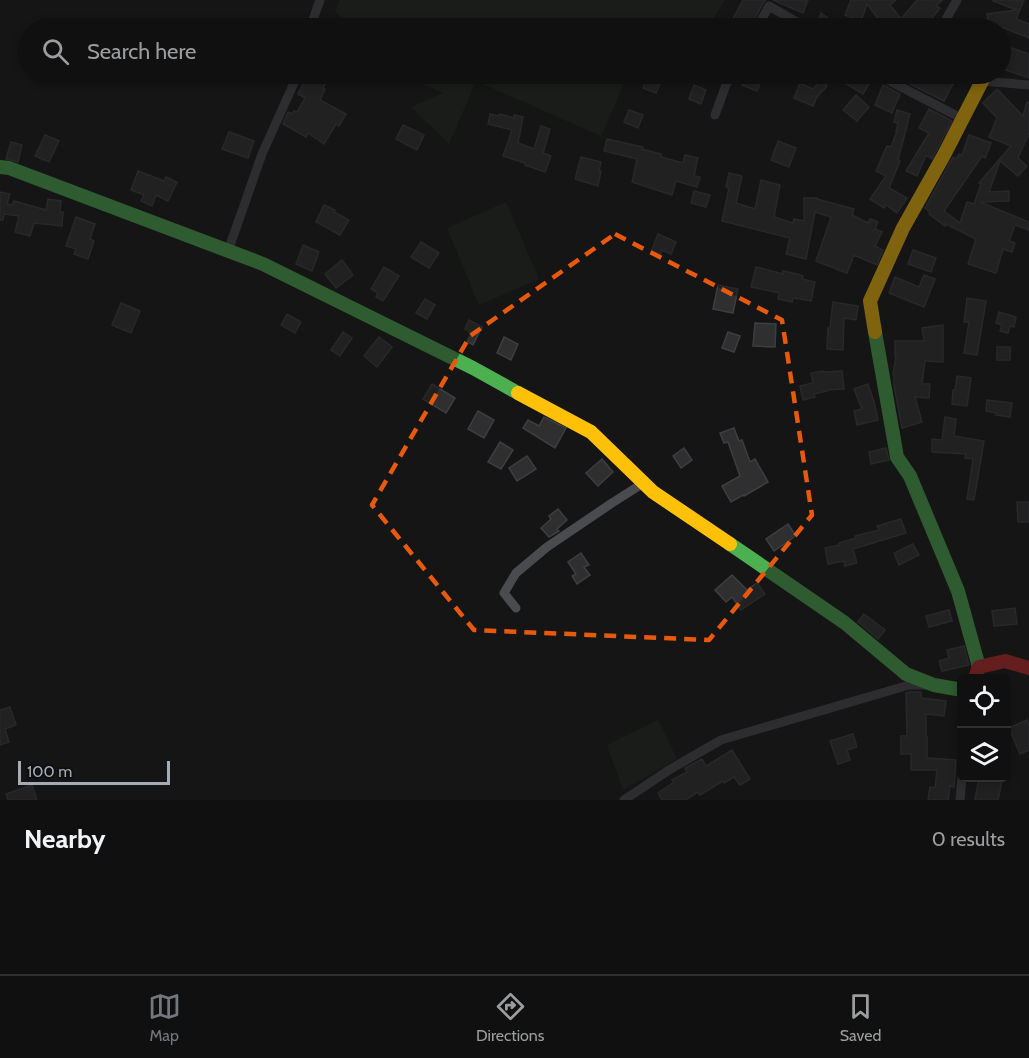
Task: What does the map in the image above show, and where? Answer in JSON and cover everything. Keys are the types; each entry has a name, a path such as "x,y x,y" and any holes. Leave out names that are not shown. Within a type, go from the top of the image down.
{"street":[{"path":"314,18 320,0"},
{"path":"947,18 957,0"},
{"path":"762,18 769,6 790,18"},
{"path":"1011,82 1029,85"},
{"path":"228,251 262,154 294,84"},
{"path":"715,115 727,84"},
{"path":"895,84 963,119"},
{"path":"975,84 963,119 903,228 870,301 897,457 910,476 958,591 977,673 1005,661 1029,668"},
{"path":"0,167 9,168 263,264 462,363 591,432 653,492 844,623 906,674 934,685"},
{"path":"516,608 504,593 516,573 547,547 645,482"},
{"path":"627,799 669,770 721,740 909,685 934,685 957,689"},
{"path":"960,800 962,782"}],"highlighted area":[{"path":"615,234 782,320 812,515 709,640 474,630 372,505 470,336"}],"shaded area":[{"path":"340,0 725,0 713,18 342,18 335,11"},
{"path":"423,84 475,84 449,144 411,107 443,93"},
{"path":"483,84 624,84 601,136"},
{"path":"506,202 539,279 479,305 447,228"},
{"path":"658,720 677,759 623,790 607,745"}],"building":[{"path":"743,0 766,0 755,18 733,18"},
{"path":"773,0 808,0 803,13"},
{"path":"851,0 896,0 890,5 900,18 878,18 867,4 862,18 845,15"},
{"path":"917,0 942,0 936,6 940,8 932,18 902,18"},
{"path":"1024,0 1016,19 1029,24 1029,38 1011,31 1011,18 988,18 987,14 1017,10 993,1"},
{"path":"1011,48 1029,54 1029,78 1011,72"},
{"path":"303,84 325,84 320,100 346,114 339,126 336,124 324,144 308,133 306,137 283,124 288,112 292,114 294,111 297,112 305,98 298,94"},
{"path":"644,84 660,84 656,93 643,88"},
{"path":"742,84 760,84 757,91"},
{"path":"800,84 813,89 817,84 827,86 817,97 813,106 794,98"},
{"path":"846,84 869,84 863,94"},
{"path":"910,84 953,84 944,101"},
{"path":"694,85 706,90 701,104 689,99"},
{"path":"883,85 900,94 892,113 875,105"},
{"path":"997,89 1023,116 1027,102 1029,102 1029,133 1018,158 1027,166 1018,176 1000,161 989,192 1009,191 1009,201 980,202 1029,222 1029,230 1015,225 1009,241 1015,243 1012,252 1003,249 996,273 968,264 976,239 946,224 945,226 925,208 953,157 956,159 959,154 962,155 969,135 991,143 985,158 982,156 944,211 960,223 967,202 974,204 981,184 979,183 1011,146 989,137 997,118 983,103"},
{"path":"856,95 869,107 857,121 843,110"},
{"path":"929,109 952,121 932,159 926,155 917,176 906,171 929,133 919,128"},
{"path":"629,110 643,115 638,128 624,122"},
{"path":"897,110 910,114 898,160 900,161 889,188 907,198 897,213 886,205 884,208 870,199 886,176 876,171 887,146 891,147 897,131 898,124 894,122"},
{"path":"490,114 514,118 514,115 523,117 518,143 534,149 541,126 550,129 543,153 551,156 545,172 503,156 512,130 488,124"},
{"path":"403,125 424,135 417,150 396,139"},
{"path":"229,132 254,141 248,158 222,149"},
{"path":"45,135 59,141 49,162 35,156"},
{"path":"607,139 643,147 642,149 661,154 661,157 683,163 685,155 698,158 694,176 700,177 697,187 676,181 672,195 632,182 637,159 604,151"},
{"path":"778,141 796,148 789,167 771,160"},
{"path":"11,142 22,145 18,162 6,159"},
{"path":"581,157 601,162 598,186 575,179"},
{"path":"138,171 164,181 166,177 177,182 168,201 156,195 152,206 141,201 144,195 131,190"},
{"path":"729,173 742,176 736,203 755,209 761,180 780,185 774,217 793,223 794,219 804,221 804,198 817,198 854,209 852,215 868,223 870,219 878,222 875,229 882,232 875,246 883,250 877,265 854,255 847,273 816,261 831,217 815,212 806,259 786,254 790,238 722,221 729,188 726,187"},
{"path":"694,191 710,195 706,207 691,203"},
{"path":"0,192 10,194 7,204 12,205 14,201 46,210 48,199 61,201 62,226 34,223 30,236 15,232 19,216 4,214 3,220 0,220"},
{"path":"324,205 349,220 340,235 316,222"},
{"path":"76,217 95,224 90,239 94,241 88,259 74,254 76,249 66,246"},
{"path":"658,234 676,242 671,254 662,250 660,256 651,252"},
{"path":"421,242 439,253 429,268 411,257"},
{"path":"303,245 319,252 312,271 296,264"},
{"path":"913,250 936,258 931,272 908,264"},
{"path":"342,260 353,275 336,288 325,274"},
{"path":"384,267 399,276 383,301 376,297 378,293 371,289"},
{"path":"756,267 783,274 783,271 797,274 803,276 802,279 815,282 811,301 793,298 792,302 778,299 779,293 751,287"},
{"path":"924,275 935,279 924,307 889,293 895,277 919,287"},
{"path":"718,285 738,289 733,313 713,309"},
{"path":"967,298 986,301 977,355 964,353 969,322 964,322"},
{"path":"425,299 435,305 427,319 416,313"},
{"path":"833,302 858,306 856,320 844,318 843,350 827,349"},
{"path":"121,303 140,311 131,333 112,325"},
{"path":"999,312 1016,317 1014,327 1010,326 1008,333 1000,331 1002,325 996,323"},
{"path":"287,314 301,322 295,333 281,325"},
{"path":"469,320 482,327 473,345 467,341 471,333 465,329"},
{"path":"755,323 776,324 775,347 753,346"},
{"path":"943,325 943,362 925,361 922,384 930,384 929,398 915,397 922,422 902,428 893,375 896,355 895,341 924,341 922,328"},
{"path":"343,332 352,338 340,356 331,350"},
{"path":"728,332 740,336 734,352 722,348"},
{"path":"379,337 392,347 377,367 364,356"},
{"path":"504,337 518,344 511,360 497,353"},
{"path":"997,347 1010,347 1010,360 997,360"},
{"path":"842,371 844,389 827,390 814,394 815,397 803,400 800,386 813,383 811,373"},
{"path":"957,376 971,378 967,406 952,404"},
{"path":"432,384 455,398 446,413 423,399"},
{"path":"868,384 878,420 857,425 854,411 862,409 854,389"},
{"path":"987,400 1012,403 1010,417 986,411"},
{"path":"478,411 494,420 484,438 468,429"},
{"path":"544,417 566,428 555,448 523,428 528,420 539,426"},
{"path":"945,417 956,419 954,436 984,441 974,500 967,499 973,459 965,458 966,454 932,452 932,439 942,440"},
{"path":"734,428 739,441 742,440 750,462 755,459 768,482 731,502 722,486 740,476 728,442 724,443 720,433"},
{"path":"500,442 513,450 501,469 488,462"},
{"path":"684,448 692,460 681,468 673,456"},
{"path":"886,448 889,460 871,464 869,452"},
{"path":"527,456 536,469 517,481 509,468"},
{"path":"602,459 613,472 598,486 586,473"},
{"path":"1017,502 1029,502 1029,522 1018,522"},
{"path":"558,509 567,520 557,529 559,531 549,537 541,528 551,519 549,516"},
{"path":"901,519 906,533 853,549 857,563 845,566 844,561 828,564 825,548 840,545 839,543 856,538 855,536 879,530 877,526"},
{"path":"788,524 796,536 774,551 766,539"},
{"path":"913,544 919,555 899,565 894,553"},
{"path":"581,553 589,565 584,567 590,575 577,584 572,576 576,574 568,562"},
{"path":"732,575 747,590 757,583 765,594 741,610 732,597 726,602 715,590"},
{"path":"1015,608 1017,624 994,626 992,611"},
{"path":"949,610 952,621 929,627 926,616"},
{"path":"864,614 885,630 878,639 858,622"},
{"path":"964,646 969,665 942,671 939,661 949,658 947,650"},
{"path":"921,692 921,698 946,701 944,716 926,714 926,737 927,758 956,760 954,787 950,786 948,800 928,800 930,787 935,788 937,770 911,770 911,754 901,754 901,736 907,736 906,693"},
{"path":"10,707 16,725 5,729 9,742 0,745 0,710"},
{"path":"1027,720 1029,750 1020,754 1011,727"},
{"path":"853,734 857,747 847,750 850,760 838,764 830,741"},
{"path":"732,750 750,779 740,785 734,777 700,795 698,792 685,800 662,800 658,793 674,782 672,780 687,772 685,768 702,759 706,766"},
{"path":"978,782 1002,782 998,800 975,800"},
{"path":"32,785 37,800 8,800 6,794"}],"traffic: fast":[{"path":"0,167 9,168 263,264 473,368 518,393"},
{"path":"875,332 897,457 910,476 958,591 979,667"},
{"path":"730,544 845,623 906,674 934,685 957,689"}],"traffic: slow":[{"path":"875,332 870,301 903,228 980,84"},
{"path":"518,393 591,432 653,492 730,544"}],"traffic: jam":[{"path":"976,674 979,667 1005,661 1029,668"}]}
